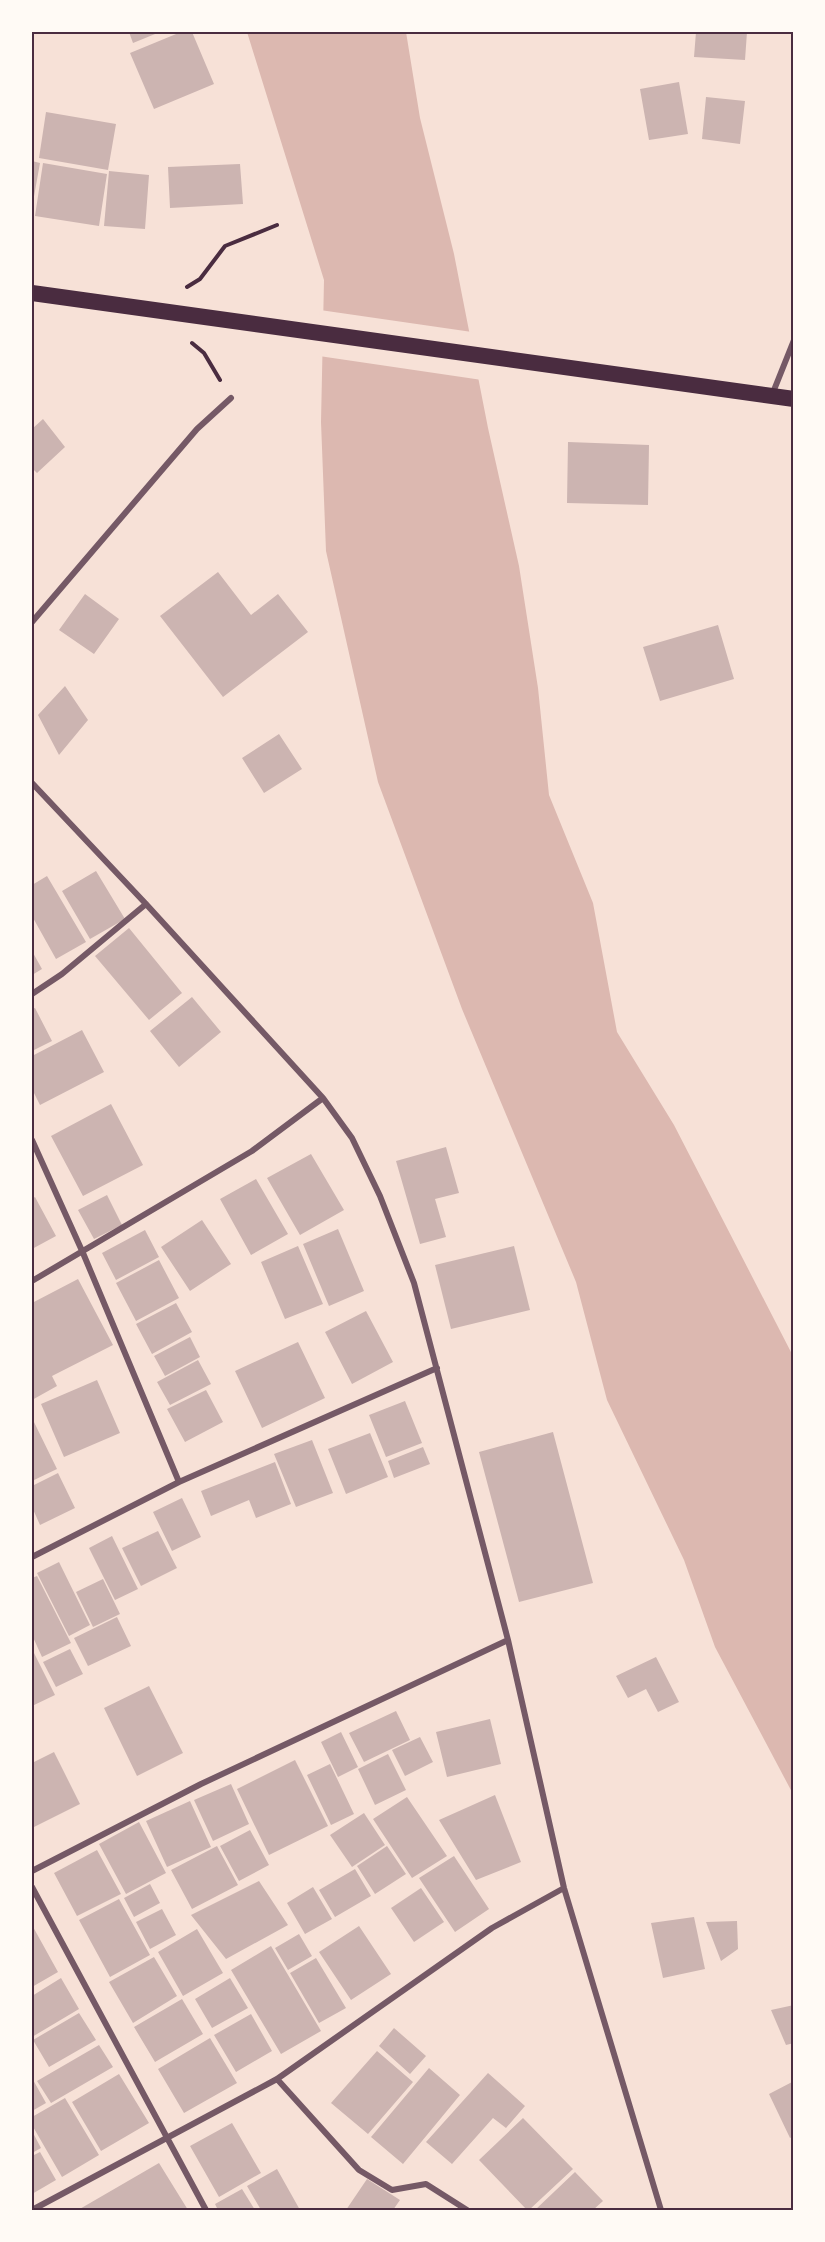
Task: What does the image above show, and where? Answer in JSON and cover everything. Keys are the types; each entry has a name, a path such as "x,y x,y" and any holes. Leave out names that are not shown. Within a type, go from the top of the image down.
{"highway":[{"path":"32,293 794,399"}],"street":[{"path":"772,396 794,340"},
{"path":"32,622 197,429 231,398"},
{"path":"32,783 323,1098 352,1138 380,1196 414,1283 508,1640 564,1888 661,2211"},
{"path":"32,994 62,974 146,904"},
{"path":"32,1281 83,1253 252,1151 323,1098"},
{"path":"32,1140 83,1253 179,1482"},
{"path":"32,1557 179,1482 437,1368"},
{"path":"32,1871 201,1784 508,1640"},
{"path":"32,1887 206,2211"},
{"path":"32,2211 277,2079 492,1928 564,1888"},
{"path":"277,2079 359,2170 392,2190 426,2184 467,2211"}],"path":[{"path":"150,310 200,279 225,246 278,225"},
{"path":"186,339 204,353 231,398"}],"shaded area":[{"path":"247,32 406,32 420,118 454,254 488,428 519,566 538,688 549,795 593,903 617,1032 674,1125 793,1356 793,1794 715,1647 684,1560 607,1400 576,1282 462,1009 378,782 326,551 321,422 324,280"}],"pier":[{"path":"320,310 472,332 482,380 319,356"}],"building":[{"path":"129,32 160,32 133,43"},
{"path":"181,32 192,32 214,84 154,109 130,53"},
{"path":"696,32 747,32 745,60 694,57"},
{"path":"679,82 688,134 649,140 640,89"},
{"path":"706,97 745,101 740,144 702,139"},
{"path":"46,112 116,124 108,170 39,158"},
{"path":"32,161 40,163 33,202 32,202"},
{"path":"43,163 107,174 99,226 35,216"},
{"path":"240,164 243,204 170,208 168,167"},
{"path":"109,171 149,175 145,229 104,226"},
{"path":"43,419 65,447 37,473 32,468 32,429"},
{"path":"568,442 649,445 648,505 567,503"},
{"path":"218,572 251,615 278,594 308,632 223,697 160,616"},
{"path":"85,594 119,619 94,654 59,630"},
{"path":"718,625 734,679 660,701 643,647"},
{"path":"65,686 88,720 59,755 38,715"},
{"path":"279,734 302,769 264,793 242,758"},
{"path":"96,871 125,919 90,939 62,891"},
{"path":"47,876 86,942 56,959 32,916 32,885"},
{"path":"129,928 182,993 149,1020 95,956"},
{"path":"32,951 42,969 32,975"},
{"path":"192,997 221,1032 179,1067 150,1031"},
{"path":"35,1008 52,1041 32,1051 32,1009"},
{"path":"82,1030 104,1072 40,1105 32,1089 32,1056"},
{"path":"111,1104 143,1165 83,1196 51,1136"},
{"path":"446,1147 459,1193 435,1199 446,1237 420,1244 396,1161"},
{"path":"311,1154 344,1210 300,1235 267,1178"},
{"path":"256,1179 288,1234 251,1255 220,1199"},
{"path":"107,1195 122,1225 94,1239 78,1210"},
{"path":"35,1197 56,1236 32,1249 32,1199"},
{"path":"202,1220 231,1264 190,1291 161,1247"},
{"path":"338,1229 364,1291 329,1306 303,1244"},
{"path":"145,1230 159,1257 116,1280 102,1253"},
{"path":"298,1246 323,1304 285,1319 261,1262"},
{"path":"514,1246 530,1310 451,1329 435,1265"},
{"path":"159,1260 179,1298 136,1321 116,1283"},
{"path":"78,1279 113,1345 52,1376 57,1386 32,1400 32,1303"},
{"path":"176,1303 192,1332 152,1354 136,1324"},
{"path":"366,1311 393,1362 352,1384 325,1332"},
{"path":"190,1337 200,1357 165,1376 154,1356"},
{"path":"298,1342 325,1398 262,1428 235,1371"},
{"path":"198,1360 211,1384 170,1405 157,1382"},
{"path":"97,1380 120,1433 64,1457 41,1404"},
{"path":"206,1390 223,1422 185,1442 167,1409"},
{"path":"405,1401 422,1443 386,1457 369,1415"},
{"path":"32,1418 57,1469 32,1481"},
{"path":"553,1432 593,1583 519,1602 479,1452"},
{"path":"370,1433 388,1477 346,1494 328,1449"},
{"path":"312,1440 333,1493 296,1507 274,1454"},
{"path":"423,1447 430,1464 394,1478 388,1461"},
{"path":"275,1462 291,1504 256,1518 249,1500 211,1516 201,1491"},
{"path":"58,1473 75,1508 40,1525 32,1507 32,1486"},
{"path":"182,1498 201,1537 172,1551 153,1512"},
{"path":"158,1531 177,1568 141,1586 122,1548"},
{"path":"112,1536 138,1589 115,1600 89,1548"},
{"path":"59,1562 90,1625 69,1636 37,1573"},
{"path":"37,1576 71,1643 42,1657 32,1635 32,1578"},
{"path":"103,1579 120,1614 93,1627 76,1592"},
{"path":"117,1617 131,1646 88,1666 74,1638"},
{"path":"32,1649 55,1695 32,1706"},
{"path":"70,1649 83,1674 56,1687 43,1662"},
{"path":"656,1657 679,1702 658,1712 646,1689 628,1698 616,1676"},
{"path":"149,1686 183,1753 137,1776 104,1708"},
{"path":"396,1711 410,1740 364,1762 349,1733"},
{"path":"490,1719 501,1764 447,1777 436,1732"},
{"path":"341,1732 358,1767 338,1777 321,1742"},
{"path":"420,1737 433,1762 405,1776 392,1750"},
{"path":"54,1752 80,1804 32,1828 32,1763"},
{"path":"388,1754 406,1790 375,1805 358,1769"},
{"path":"295,1760 328,1826 269,1855 237,1789"},
{"path":"330,1764 354,1814 331,1825 307,1775"},
{"path":"231,1784 249,1824 213,1841 194,1800"},
{"path":"495,1795 521,1862 476,1880 439,1820"},
{"path":"407,1797 447,1856 412,1878 373,1819"},
{"path":"190,1801 211,1847 167,1867 146,1821"},
{"path":"364,1813 385,1845 352,1867 330,1835"},
{"path":"139,1822 166,1873 126,1894 99,1844"},
{"path":"250,1830 269,1865 239,1881 220,1846"},
{"path":"217,1846 238,1885 192,1909 171,1870"},
{"path":"387,1846 406,1874 375,1894 357,1866"},
{"path":"97,1850 121,1894 77,1916 54,1873"},
{"path":"454,1856 489,1909 455,1932 419,1878"},
{"path":"355,1869 371,1896 335,1917 319,1890"},
{"path":"259,1881 288,1925 226,1959 191,1915"},
{"path":"150,1884 160,1903 134,1917 124,1898"},
{"path":"313,1887 332,1919 305,1934 287,1903"},
{"path":"421,1888 444,1922 414,1942 391,1908"},
{"path":"119,1899 150,1955 110,1977 79,1920"},
{"path":"162,1909 176,1935 150,1949 136,1922"},
{"path":"694,1917 705,1969 663,1978 651,1923"},
{"path":"737,1921 738,1949 721,1961 706,1922"},
{"path":"32,1925 58,1972 32,1987"},
{"path":"359,1926 391,1974 351,2000 319,1952"},
{"path":"197,1929 223,1973 183,1996 158,1952"},
{"path":"299,1934 312,1956 288,1970 275,1948"},
{"path":"271,1946 321,2031 281,2054 231,1970"},
{"path":"154,1957 177,1996 133,2023 109,1982"},
{"path":"316,1958 346,2008 319,2023 290,1973"},
{"path":"61,1978 79,2009 32,2037 32,1996"},
{"path":"230,1978 248,2008 212,2028 195,1999"},
{"path":"182,1999 203,2034 155,2062 134,2027"},
{"path":"794,2005 794,2043 786,2045 771,2010"},
{"path":"79,2013 96,2040 49,2067 33,2040"},
{"path":"251,2014 272,2051 236,2072 214,2035"},
{"path":"394,2028 426,2056 410,2074 379,2046"},
{"path":"210,2038 237,2083 184,2113 158,2069"},
{"path":"99,2045 113,2067 51,2103 37,2081"},
{"path":"377,2051 413,2082 368,2134 331,2103"},
{"path":"429,2068 460,2095 403,2164 371,2137"},
{"path":"488,2073 525,2106 506,2128 493,2118 452,2164 426,2142"},
{"path":"119,2074 149,2123 101,2151 72,2102"},
{"path":"32,2078 46,2103 32,2111"},
{"path":"794,2081 794,2136 790,2138 769,2094"},
{"path":"65,2098 99,2155 62,2177 32,2125 32,2117"},
{"path":"523,2118 573,2169 529,2210 479,2160"},
{"path":"232,2123 261,2173 219,2197 190,2146"},
{"path":"32,2131 41,2148 32,2153"},
{"path":"40,2152 56,2180 32,2194 32,2156"},
{"path":"159,2163 188,2210 78,2210"},
{"path":"277,2169 300,2210 261,2210 247,2186"},
{"path":"575,2172 603,2201 593,2210 535,2210"},
{"path":"367,2179 400,2200 393,2210 346,2210"},
{"path":"242,2189 255,2210 218,2210 215,2204"}]}
